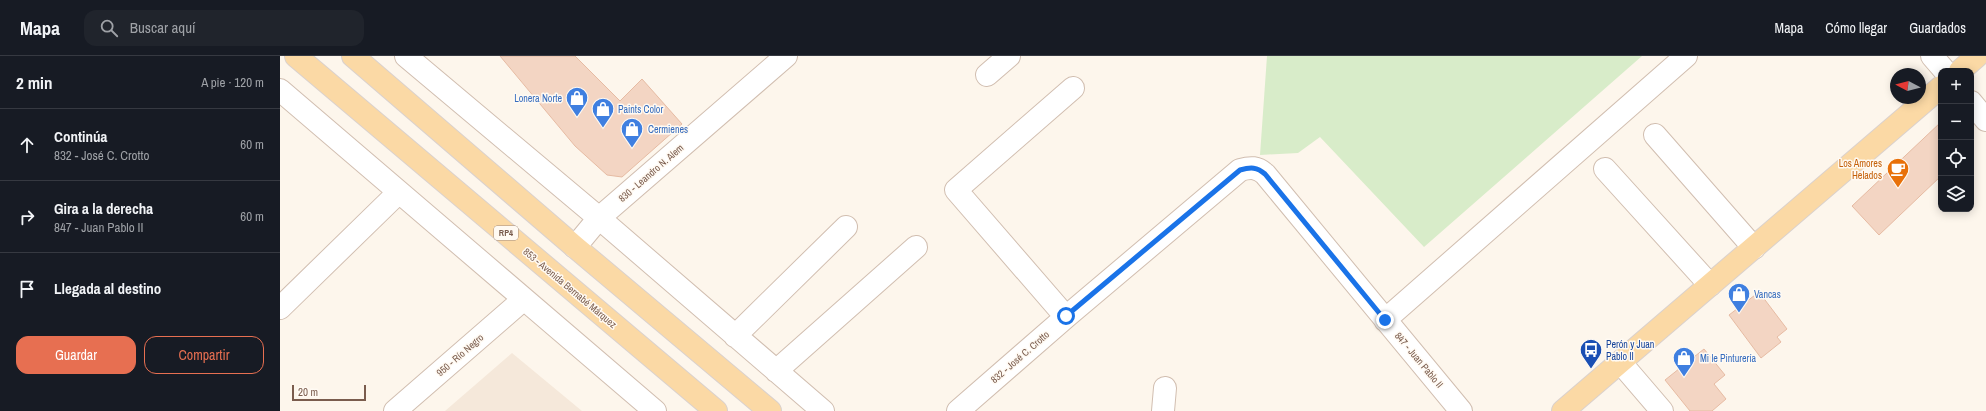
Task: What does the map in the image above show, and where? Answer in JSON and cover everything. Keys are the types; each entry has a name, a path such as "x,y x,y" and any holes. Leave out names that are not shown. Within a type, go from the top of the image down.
{"main road":[{"name":"853 - Avenida Bernabé Márquez","path":"296,56 716,411"},
{"path":"353,56 575,247 770,411"},
{"path":"1963,68 1977,56"},
{"path":"1563,411 1938,90"},
{"path":"684,384 693,411"}],"street":[{"path":"406,56 599,218 823,411"},
{"name":"830 - Leandro N. Alem","path":"575,247 599,218 786,56"},
{"path":"987,75 1009,56"},
{"path":"1385,320 1686,56"},
{"path":"1932,56 1942,68"},
{"path":"1066,316 956,190 1073,88"},
{"path":"280,90 655,411"},
{"path":"1973,104 1986,120"},
{"path":"1655,135 1754,248"},
{"name":"847 - Juan Pablo II","path":"1250,167 1260,170 1265,174 1461,411"},
{"name":"832 - José C. Crotto","path":"958,411 1066,316 1240,170 1250,167"},
{"path":"1605,169 1710,285"},
{"path":"280,308 399,192"},
{"path":"735,336 846,227"},
{"path":"776,371 916,247"},
{"name":"950 - Río Negro","path":"395,411 524,299"},
{"path":"1620,362 1662,411"},
{"path":"1164,411 1165,388"}],"shaded area":[{"path":"512,353 582,411 445,411"}],"green space":[{"path":"1267,56 1642,56 1424,247 1320,137 1298,153 1260,155"}],"building":[{"path":"500,56 575,56 620,101 642,79 682,124 622,177 607,175 575,146"},
{"path":"1938,125 1938,179 1879,235 1852,206"},
{"path":"1759,292 1787,329 1777,337 1781,342 1761,358 1729,315"},
{"path":"1704,349 1725,375 1714,384 1726,399 1712,411 1690,411 1665,380"}],"place":[{"name":"Lonera Norte","path":"577,118"},
{"name":"Paints Color","path":"603,128"},
{"name":"Cermienes","path":"632,148"},
{"name":"Los Amores Helados","path":"1898,188"},
{"name":"Vancas","path":"1739,314"},
{"name":"Perón y Juan Pablo II","path":"1591,370"},
{"name":"Mi le Pinturería","path":"1684,378"}],"route":[{"path":"1066,316 1240,170 1250,167 1260,170 1265,174 1385,320"}]}
